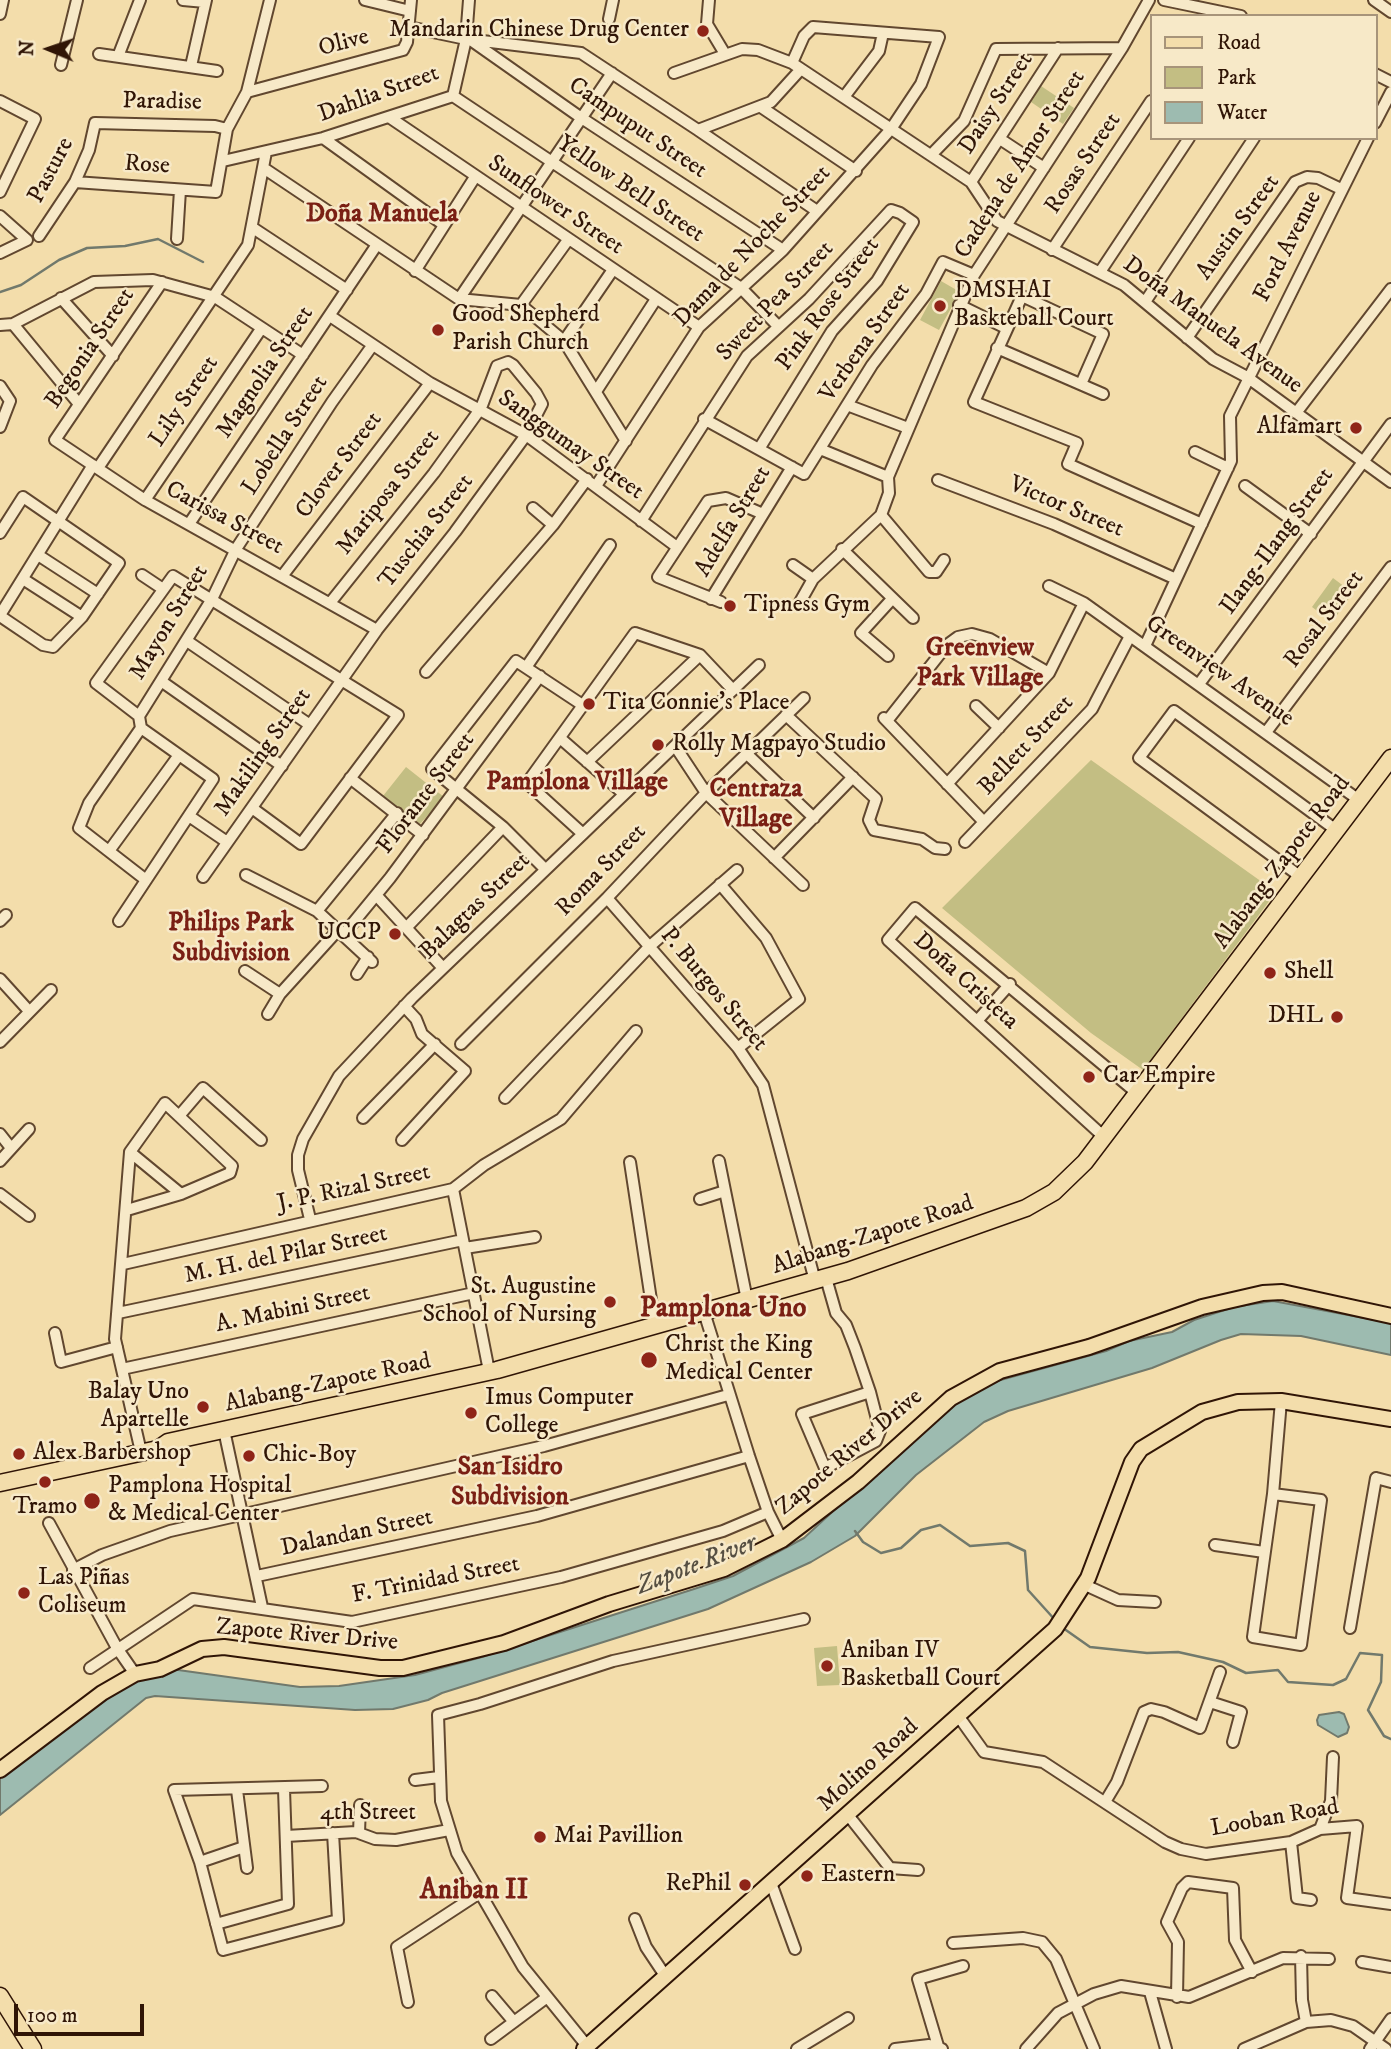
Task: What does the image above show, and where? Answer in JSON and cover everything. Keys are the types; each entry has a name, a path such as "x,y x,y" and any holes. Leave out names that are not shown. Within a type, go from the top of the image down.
{"highway":[{"name":"Alabang-Zapote Road","path":"0,1473 139,1448 158,1449 167,1442 489,1371 894,1257 1026,1208 1069,1180 1391,758"},
{"name":"Alabang-Zapote Road","path":"0,1483 139,1448"},
{"path":"0,1996 33,2049"}],"main road":[{"name":"Zapote River Drive","path":"0,1770 72,1714 135,1674 160,1669 202,1649 225,1647 380,1668 433,1663 504,1643 608,1604 724,1569 782,1540 858,1482 951,1398 1000,1371 1089,1347 1202,1307 1263,1293 1282,1292 1391,1316"},
{"name":"Molino Road","path":"585,2048 1055,1629 1066,1617 1085,1584 1132,1462 1141,1449 1185,1421 1219,1405 1281,1401 1391,1419"}],"street":[{"path":"0,14 3,0"},
{"path":"61,65 77,0"},
{"path":"118,54 140,0"},
{"path":"183,0 205,1 191,66"},
{"path":"223,161 227,129 247,92 270,0"},
{"path":"365,0 410,5"},
{"name":"Dahlia Street","path":"223,161 323,138 453,96 468,40 469,0"},
{"path":"609,19 613,0"},
{"path":"709,0 707,24 725,54"},
{"name":"Cadena de Amor Street","path":"881,515 889,493 888,477 974,275 1122,48 1149,0"},
{"path":"1164,0 1205,12 1223,14"},
{"path":"1374,0 1391,11"},
{"name":"Olive","path":"247,92 403,50 409,27 410,5"},
{"path":"409,27 468,40 577,51 817,211"},
{"path":"698,130 761,107 778,97 797,66 804,36 813,27 883,33 879,51 844,97"},
{"name":"Dama de Noche Street","path":"426,672 626,441 699,327 783,250 891,129 921,83 939,37 883,33"},
{"name":"Campuput Street","path":"468,40 783,250"},
{"name":"Doña Manuela Avenue","path":"674,73 725,54 750,48 797,66 971,182 997,222 1100,272 1145,302 1213,359 1247,377 1391,482"},
{"name":"Daisy Street","path":"971,182 1058,48"},
{"path":"931,155 964,121 996,49 1122,48"},
{"path":"99,54 118,54 217,71"},
{"path":"459,299 580,117 612,74"},
{"path":"1377,119 1391,92"},
{"name":"Yellow Bell Street","path":"453,96 741,288 778,326"},
{"path":"0,101 36,119 0,192"},
{"name":"Rosas Street","path":"1052,250 1150,103"},
{"path":"761,107 856,171"},
{"name":"Sunflower Street","path":"389,117 612,271 699,327"},
{"name":"Paradise","path":"95,123 215,125 227,129"},
{"name":"Pasture","path":"33,238 75,182 89,150 95,123"},
{"path":"323,138 444,225"},
{"path":"1000,139 1044,168"},
{"path":"1100,272 1188,140"},
{"path":"1145,302 1253,140"},
{"name":"Ford Avenue","path":"1145,646 1228,468 1232,454 1230,416 1247,377 1366,140"},
{"path":"0,533 23,497 60,520 120,563 82,617 53,647 43,645 0,616 60,520 95,467 215,297 248,245 265,169 266,152"},
{"name":"Rose","path":"75,182 216,192 223,161"},
{"path":"265,169 376,246 459,299 521,305 564,341 597,390 626,441"},
{"path":"415,271 475,177"},
{"name":"Austin Street","path":"1187,338 1295,182 1307,177 1318,178 1341,189"},
{"path":"177,239 180,190"},
{"name":"Sweet Pea Street","path":"641,521 704,419 747,356 835,272 891,210 913,222"},
{"path":"0,216 33,238"},
{"name":"Pink Rose Street","path":"760,449 832,331 877,281 913,222"},
{"path":"253,228 347,290"},
{"path":"0,253 33,238"},
{"path":"521,305 568,240"},
{"name":"Magnolia Street","path":"189,524 376,246"},
{"name":"Verbena Street","path":"792,467 804,474 872,365 926,294 943,262 974,275"},
{"path":"564,341 612,271"},
{"path":"0,325 13,324 85,284 104,280 162,282 215,297 303,355"},
{"name":"Begonia Street","path":"55,440 162,282"},
{"path":"1296,414 1391,289"},
{"path":"1081,384 1103,334 1022,296 974,402 1077,443 1068,464 1202,524"},
{"path":"61,298 113,356"},
{"path":"597,390 656,299"},
{"path":"959,305 1006,328"},
{"name":"Sanggumay Street","path":"330,316 430,383 481,408 526,435 677,547"},
{"path":"13,324 79,404"},
{"name":"Lily Street","path":"145,500 261,329"},
{"name":"Lobella Street","path":"236,549 372,346"},
{"path":"997,348 1103,394"},
{"name":"Mariposa Street","path":"330,603 434,473 481,408 498,366 508,362 536,393 542,404 526,435"},
{"name":"Clover Street","path":"283,575 430,383"},
{"path":"0,386 10,401 0,427"},
{"path":"847,405 908,428"},
{"path":"704,419 792,467"},
{"name":"Ilang-Ilang Street","path":"1199,684 1391,424"},
{"name":"Tuschia Street","path":"360,654 526,435"},
{"name":"Carissa Street","path":"55,440 145,500 377,630"},
{"path":"820,449 888,477"},
{"path":"1195,452 1228,468"},
{"name":"Adelfa Street","path":"677,547 658,578 716,601 792,467"},
{"name":"Victor Street","path":"938,480 1054,524 1177,579"},
{"path":"1245,486 1311,534"},
{"path":"677,547 708,501 726,498 763,514"},
{"path":"533,508 553,525"},
{"path":"800,602 813,579 881,515 929,572 936,572 944,560"},
{"path":"527,666 610,545"},
{"name":"Mayon Street","path":"109,851 83,833 79,822 212,599 236,549"},
{"path":"842,549 892,600 914,618"},
{"path":"38,555 98,594"},
{"path":"793,565 813,579"},
{"name":"Rosal Street","path":"1268,732 1391,566"},
{"path":"142,575 163,589"},
{"path":"119,921 213,779 178,755 96,683 173,576 398,715 301,844 252,808"},
{"path":"23,579 82,617"},
{"name":"Greenview Avenue","path":"1049,586 1084,603 1268,732 1359,800"},
{"path":"888,656 861,633 892,600"},
{"path":"947,783 1049,673 1084,603"},
{"path":"583,834 527,783 635,633 700,655 733,690"},
{"path":"984,822 884,719 947,645 958,637 972,634 990,639 1049,673"},
{"name":"Bellett Street","path":"965,842 1092,709 1130,636"},
{"path":"187,641 310,725"},
{"name":"Makiling Street","path":"203,877 360,654"},
{"path":"587,762 700,655"},
{"path":"545,869 503,827 432,769 516,661 584,706"},
{"name":"Balagtas Street","path":"310,1219 298,1170 303,1139 339,1076 404,1006 759,665"},
{"name":"Florante Street","path":"268,1014 280,994 377,896 540,676"},
{"path":"161,681 282,765"},
{"name":"Roma Street","path":"461,1044 607,898 706,793 804,698"},
{"path":"976,706 999,728"},
{"path":"1301,877 1139,758 1171,714 1174,711 1336,830"},
{"path":"786,715 876,799 869,820 874,830 922,839 935,848 945,849"},
{"path":"560,738 624,794"},
{"path":"675,746 706,793 803,885"},
{"path":"146,880 109,851 178,755"},
{"path":"748,755 814,818"},
{"path":"350,778 423,835"},
{"path":"774,858 853,778"},
{"path":"317,911 397,813"},
{"path":"189,816 227,842"},
{"path":"406,928 503,827"},
{"path":"505,1098 650,946 737,870"},
{"path":"246,875 317,911 341,931 370,960 357,974"},
{"path":"720,884 766,938 799,999 738,1048"},
{"path":"377,896 443,968"},
{"name":"P. Burgos Street","path":"607,898 738,1048 762,1084 821,1279 836,1313 846,1326 870,1392 880,1429 878,1439 830,1468 824,1467 802,1414 870,1392"},
{"name":"Doña Cristeta","path":"1103,1136 888,940 915,908 1010,984 1137,1093"},
{"path":"245,971 280,994"},
{"path":"0,979 29,1011"},
{"path":"977,1021 1010,984"},
{"path":"1,1039 51,990"},
{"path":"402,1140 465,1071 422,1034 416,1019 404,1006"},
{"path":"453,1189 484,1165 561,1119 636,1031"},
{"path":"363,1118 435,1044"},
{"path":"179,1116 203,1088 261,1140"},
{"path":"127,1210 181,1194 233,1170 227,1159 165,1102 130,1152 127,1164 127,1210 117,1347 139,1448"},
{"path":"0,1161 29,1129"},
{"path":"0,1135 11,1147"},
{"path":"130,1152 181,1194"},
{"path":"719,1161 747,1300"},
{"path":"630,1162 655,1326"},
{"name":"J. P. Rizal Street","path":"123,1264 310,1219 453,1189 489,1371"},
{"path":"701,1199 725,1191"},
{"path":"0,1194 29,1216"},
{"name":"M. H. del Pilar Street","path":"118,1313 464,1244 535,1237"},
{"name":"A. Mabini Street","path":"122,1369 474,1293"},
{"path":"704,1312 748,1456 768,1512 782,1540"},
{"path":"55,1333 61,1362 117,1347"},
{"path":"73,1570 138,1540 544,1446 729,1395"},
{"path":"1273,1494 1321,1500 1301,1645 1252,1637 1273,1494 1281,1401"},
{"path":"224,1430 262,1607"},
{"name":"Dalandan Street","path":"257,1576 537,1516 748,1456"},
{"path":"1350,1628 1376,1478 1391,1482"},
{"name":"F. Trinidad Street","path":"90,1668 193,1599 343,1621 362,1620 561,1577 723,1531 768,1512"},
{"path":"49,1523 117,1648 135,1674"},
{"path":"1215,1545 1265,1552"},
{"path":"1085,1584 1118,1600 1154,1602"},
{"path":"585,2048 546,1998 478,1894 449,1830 439,1777 438,1715 613,1661 804,1619"},
{"path":"1105,1802 1117,1782 1144,1712 1151,1709 1164,1712 1199,1728 1220,1672"},
{"path":"1210,1702 1241,1712 1233,1742"},
{"name":"Looban Road","path":"959,1717 984,1752 1043,1762 1181,1849 1206,1854 1292,1842 1320,1829 1357,1826 1347,1898 1391,1904"},
{"path":"1320,1829 1331,1801 1333,1756"},
{"path":"415,1780 439,1777"},
{"path":"322,1786 174,1790 200,1863 223,1950 338,1920 333,1833"},
{"path":"216,1924 288,1904 284,1788"},
{"path":"237,1790 247,1868"},
{"path":"359,1833 360,1805"},
{"path":"848,1815 890,1868 918,1870"},
{"name":"4th Street","path":"286,1836 359,1833 375,1839 396,1840 449,1830"},
{"path":"1292,1842 1297,1898 1311,1900"},
{"path":"200,1863 244,1847"},
{"path":"1177,1997 1178,1941 1167,1922 1182,1888 1188,1882 1233,1888 1235,1940 1252,1972"},
{"path":"771,1883 795,1950"},
{"path":"408,2002 397,1947 478,1894"},
{"path":"635,1919 646,1947 666,1977"},
{"path":"953,1943 1023,1938 1042,1942 1056,1959 1094,2049"},
{"path":"1301,1956 1302,2000 1307,2022"},
{"path":"1026,2049 1058,2013 1076,2002 1121,1986 1177,1997 1206,1992 1283,1958 1301,1956 1329,1959"},
{"path":"1362,1962 1391,1967"},
{"path":"895,2049 940,2047 918,1979 962,1966"},
{"path":"1150,1992 1166,2049"},
{"path":"492,1996 514,2022"},
{"path":"491,2039 546,1998"},
{"path":"797,2049 848,2018"},
{"path":"1373,2045 1391,2019"},
{"path":"1244,2049 1307,2022 1331,2020 1353,2026 1373,2045 1386,2049"}],"green space":[{"path":"1041,86 1074,108 1063,124 1031,102"},
{"name":"DMSHAI Baskteball Court","path":"941,281 960,292 939,330 920,320"},
{"path":"1333,578 1353,593 1332,622 1312,607"},
{"path":"1091,760 1276,892 1143,1070 1091,1033 942,908"},
{"path":"406,767 444,797 420,824 383,796"},
{"name":"Aniban IV Basketball Court","path":"837,1646 840,1685 817,1686 814,1648"}],"water":[{"path":"1273,1301 1391,1323 1391,1355 1301,1336 1241,1334 1221,1340 1152,1368 1008,1411 984,1422 916,1475 855,1536 811,1562 708,1609 393,1709 355,1710 155,1696 146,1698 0,1815 0,1775 122,1686 171,1669 300,1687 339,1686 415,1675 482,1657 733,1576 804,1538 934,1418 986,1384 1106,1351 1129,1341 1172,1332 1194,1320 1234,1307"},
{"path":"1339,1712 1344,1714 1349,1727 1347,1733 1338,1737 1318,1725 1317,1720 1319,1715"}],"waterway":[{"path":"0,292 21,285 59,260 87,248 125,246 158,239 203,262"},
{"path":"855,1531 863,1542 881,1553 901,1548 921,1530 940,1525 970,1546 1008,1543 1025,1551 1028,1590 1056,1621"},
{"path":"1063,1628 1090,1647 1147,1653 1178,1652 1223,1662 1246,1673 1278,1670 1288,1682 1333,1685 1346,1679 1360,1653 1382,1655 1381,1682 1368,1710 1384,1736 1391,1739"}],"place":[{"name":"Mandarin Chinese Drug Center","path":"703,31"},
{"name":"DMSHAI Baskteball Court","path":"940,306"},
{"name":"Good Shepherd Parish Church","path":"438,330"},
{"name":"Alfamart","path":"1356,428"},
{"name":"Tipness Gym","path":"730,606"},
{"name":"Tita Connie's Place","path":"589,704"},
{"name":"Rolly Magpayo Studio","path":"658,745"},
{"name":"UCCP","path":"395,934"},
{"name":"Shell","path":"1270,973"},
{"name":"DHL","path":"1337,1017"},
{"name":"Car Empire","path":"1089,1077"},
{"name":"St. Augustine School of Nursing","path":"610,1302"},
{"name":"Christ the King Medical Center","path":"649,1360"},
{"name":"Balay Uno Apartelle","path":"203,1407"},
{"name":"Imus Computer College","path":"471,1413"},
{"name":"Alex Barbershop","path":"19,1454"},
{"name":"Chic-Boy","path":"249,1456"},
{"name":"Tramo","path":"45,1482"},
{"name":"Pamplona Hospital & Medical Center","path":"92,1501"},
{"name":"Las Piñas Coliseum","path":"24,1593"},
{"name":"Aniban IV Basketball Court","path":"827,1666"},
{"name":"Mai Pavillion","path":"540,1837"},
{"name":"Eastern","path":"807,1876"},
{"name":"RePhil","path":"745,1885"}],"district":[{"name":"Doña Manuela","path":"382,216"},
{"name":"Greenview Park Village","path":"980,665"},
{"name":"Pamplona Village","path":"577,784"},
{"name":"Centraza Village","path":"756,806"},
{"name":"Philips Park Subdivision","path":"231,940"},
{"name":"Pamplona Uno","path":"723,1310"},
{"name":"San Isidro Subdivision","path":"510,1484"},
{"name":"Aniban II","path":"474,1892"}],"water label":[{"name":"Zapote River","path":"697,1566"}]}
